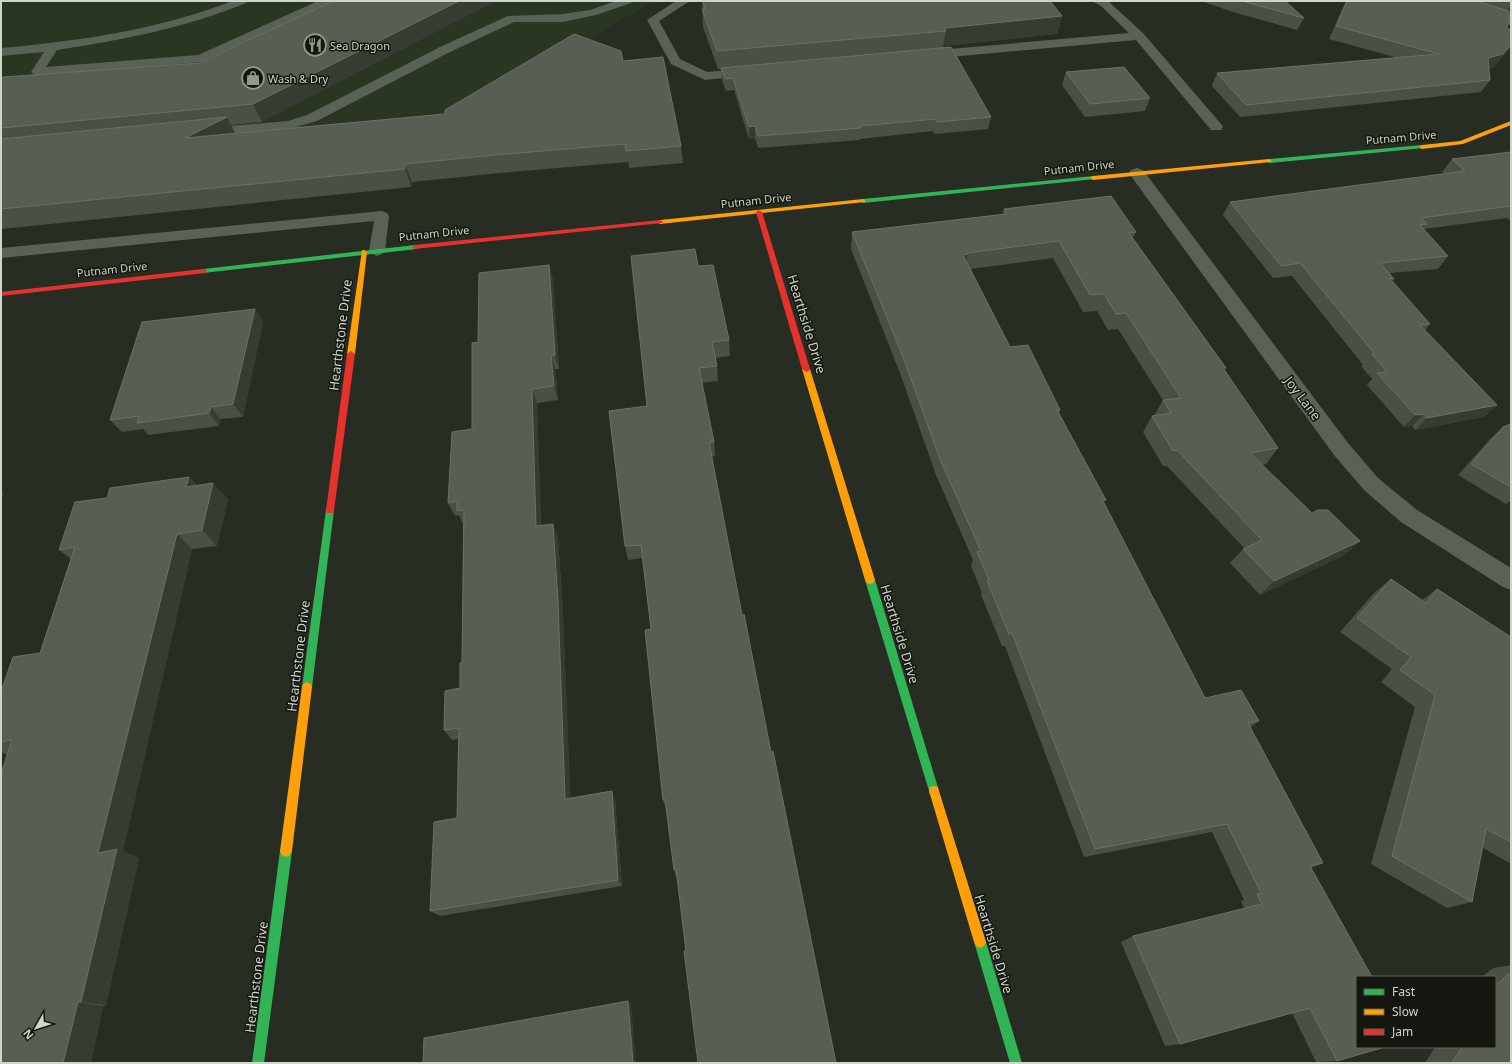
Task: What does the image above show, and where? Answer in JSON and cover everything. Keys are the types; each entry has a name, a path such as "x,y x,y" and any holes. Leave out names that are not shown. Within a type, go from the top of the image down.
{"street":[{"path":"1446,1 1511,21"},
{"name":"Putnam Drive","path":"1,294 371,252 1137,173 1461,143 1511,122"},
{"name":"Joy Lane","path":"1137,173 1341,449 1371,484 1409,516 1511,580"},
{"name":"Hearthside Drive","path":"760,212 1016,1063"},
{"name":"Hearthstone Drive","path":"258,1063 371,252"}],"lane":[{"path":"1,52 53,47 127,35 211,14 242,1"},
{"path":"53,47 37,72 200,58 327,1"},
{"path":"193,133 289,125 312,118 446,49 512,18 563,18 592,13 627,1"},
{"path":"684,1 653,20 675,61 705,76 760,71"},
{"path":"1098,1 1105,4 1139,36 1216,127"},
{"path":"918,56 1139,36"},
{"path":"1,253 382,216 371,252"}],"shaded area":[{"path":"1,1 654,1 442,126 1,165"}],"building":[{"path":"333,1 459,1 253,104 1,128 1,80 3,77 199,63"},
{"path":"703,1 1050,1 1062,16 945,28 946,31 717,51 702,9 705,9"},
{"path":"1242,1 1285,1 1304,18"},
{"path":"1347,1 1476,1 1511,12 1507,28 1511,30 1511,45 1503,54 1488,58 1490,80 1246,105 1217,73 1439,54 1336,26"},
{"path":"574,34 621,51 623,61 663,57 681,146 626,151 625,144 495,155 405,164 405,169 1,209 1,139 227,117 185,138 445,114 445,110"},
{"path":"951,47 991,117 937,122 936,119 860,126 861,128 758,136 755,126 749,127 733,78 725,79 721,68"},
{"path":"1124,67 1150,98 1090,104 1066,72"},
{"path":"1511,152 1511,206 1421,218 1427,224 1420,225 1448,256 1380,263 1394,279 1389,278 1430,324 1420,325 1497,405 1427,418 1424,414 1415,415 1377,373 1387,372 1372,354 1374,353 1300,263 1281,266 1230,202 1465,171 1452,159"},
{"path":"1111,196 1136,232 1129,233 1226,368 1223,368 1278,448 1250,453 1312,513 1318,510 1328,510 1360,541 1274,581 1243,549 1262,540 1177,450 1173,451 1152,416 1171,413 1163,400 1181,398 1126,313 1116,314 1104,294 1090,295 1059,241 967,253 968,254 963,255 1010,347 1028,345 1060,410 1057,410 1106,500 1103,501 1205,698 1241,690 1259,721 1248,723 1323,863 1310,866 1371,976 1356,976 1356,1048 1382,1048 1337,1061 1310,1008 1180,1044 1133,936 1262,904 1257,894 1261,893 1227,824 1095,849 1012,633 1009,634 987,581 989,580 977,552 981,551 940,459 903,357 852,232 1006,214 1004,209"},
{"path":"695,249 698,266 713,265 729,340 712,342 717,366 699,368 714,442 709,442 742,615 744,614 771,752 773,751 836,1063 698,1063 684,951 686,951 676,869 674,870 665,799 663,800 645,630 651,629 641,545 625,546 609,411 647,406 631,256"},
{"path":"549,265 555,355 551,355 554,386 532,389 536,526 553,524 558,601 565,799 612,791 618,880 430,911 434,822 457,818 459,728 444,730 445,691 460,688 460,663 462,662 464,510 457,511 457,501 448,503 452,432 472,429 472,343 478,342 479,273"},
{"path":"255,309 233,404 211,407 209,413 137,423 139,416 110,420 142,322"},
{"path":"1511,424 1511,487 1471,464 1503,427"},
{"path":"189,477 186,487 213,483 202,530 177,534 98,853 117,849 81,1002 78,1002 63,1063 1,1063 1,774 12,740 1,742 1,692 13,657 40,653 75,547 59,550 75,502 107,498 110,488"},
{"path":"1391,579 1426,603 1437,589 1511,637 1511,842 1486,829 1472,902 1392,856 1435,695 1400,670 1411,657 1357,618"},
{"path":"1511,972 1511,1063 1452,1063 1461,1048 1496,1048 1496,985"},
{"path":"628,1001 633,1063 423,1063 424,1038"}],"traffic: fast":[{"path":"1269,161 1422,147"},
{"path":"863,201 1093,178"},
{"path":"203,271 415,247"},
{"path":"307,687 330,510"},
{"path":"870,580 934,791"},
{"path":"258,1063 286,851"},
{"path":"980,942 1016,1063"}],"traffic: slow":[{"path":"1422,147 1461,143 1511,123"},
{"path":"1093,178 1269,161"},
{"path":"660,222 863,201"},
{"path":"351,354 364,252"},
{"path":"806,369 870,580"},
{"path":"286,851 307,687"},
{"path":"934,791 980,942"}],"traffic: jam":[{"path":"759,212 806,369"},
{"path":"415,247 660,222"},
{"path":"1,294 203,271"},
{"path":"330,510 351,354"}],"place":[{"name":"Sea Dragon","path":"315,45"},
{"name":"Wash & Dry","path":"253,78"}]}
